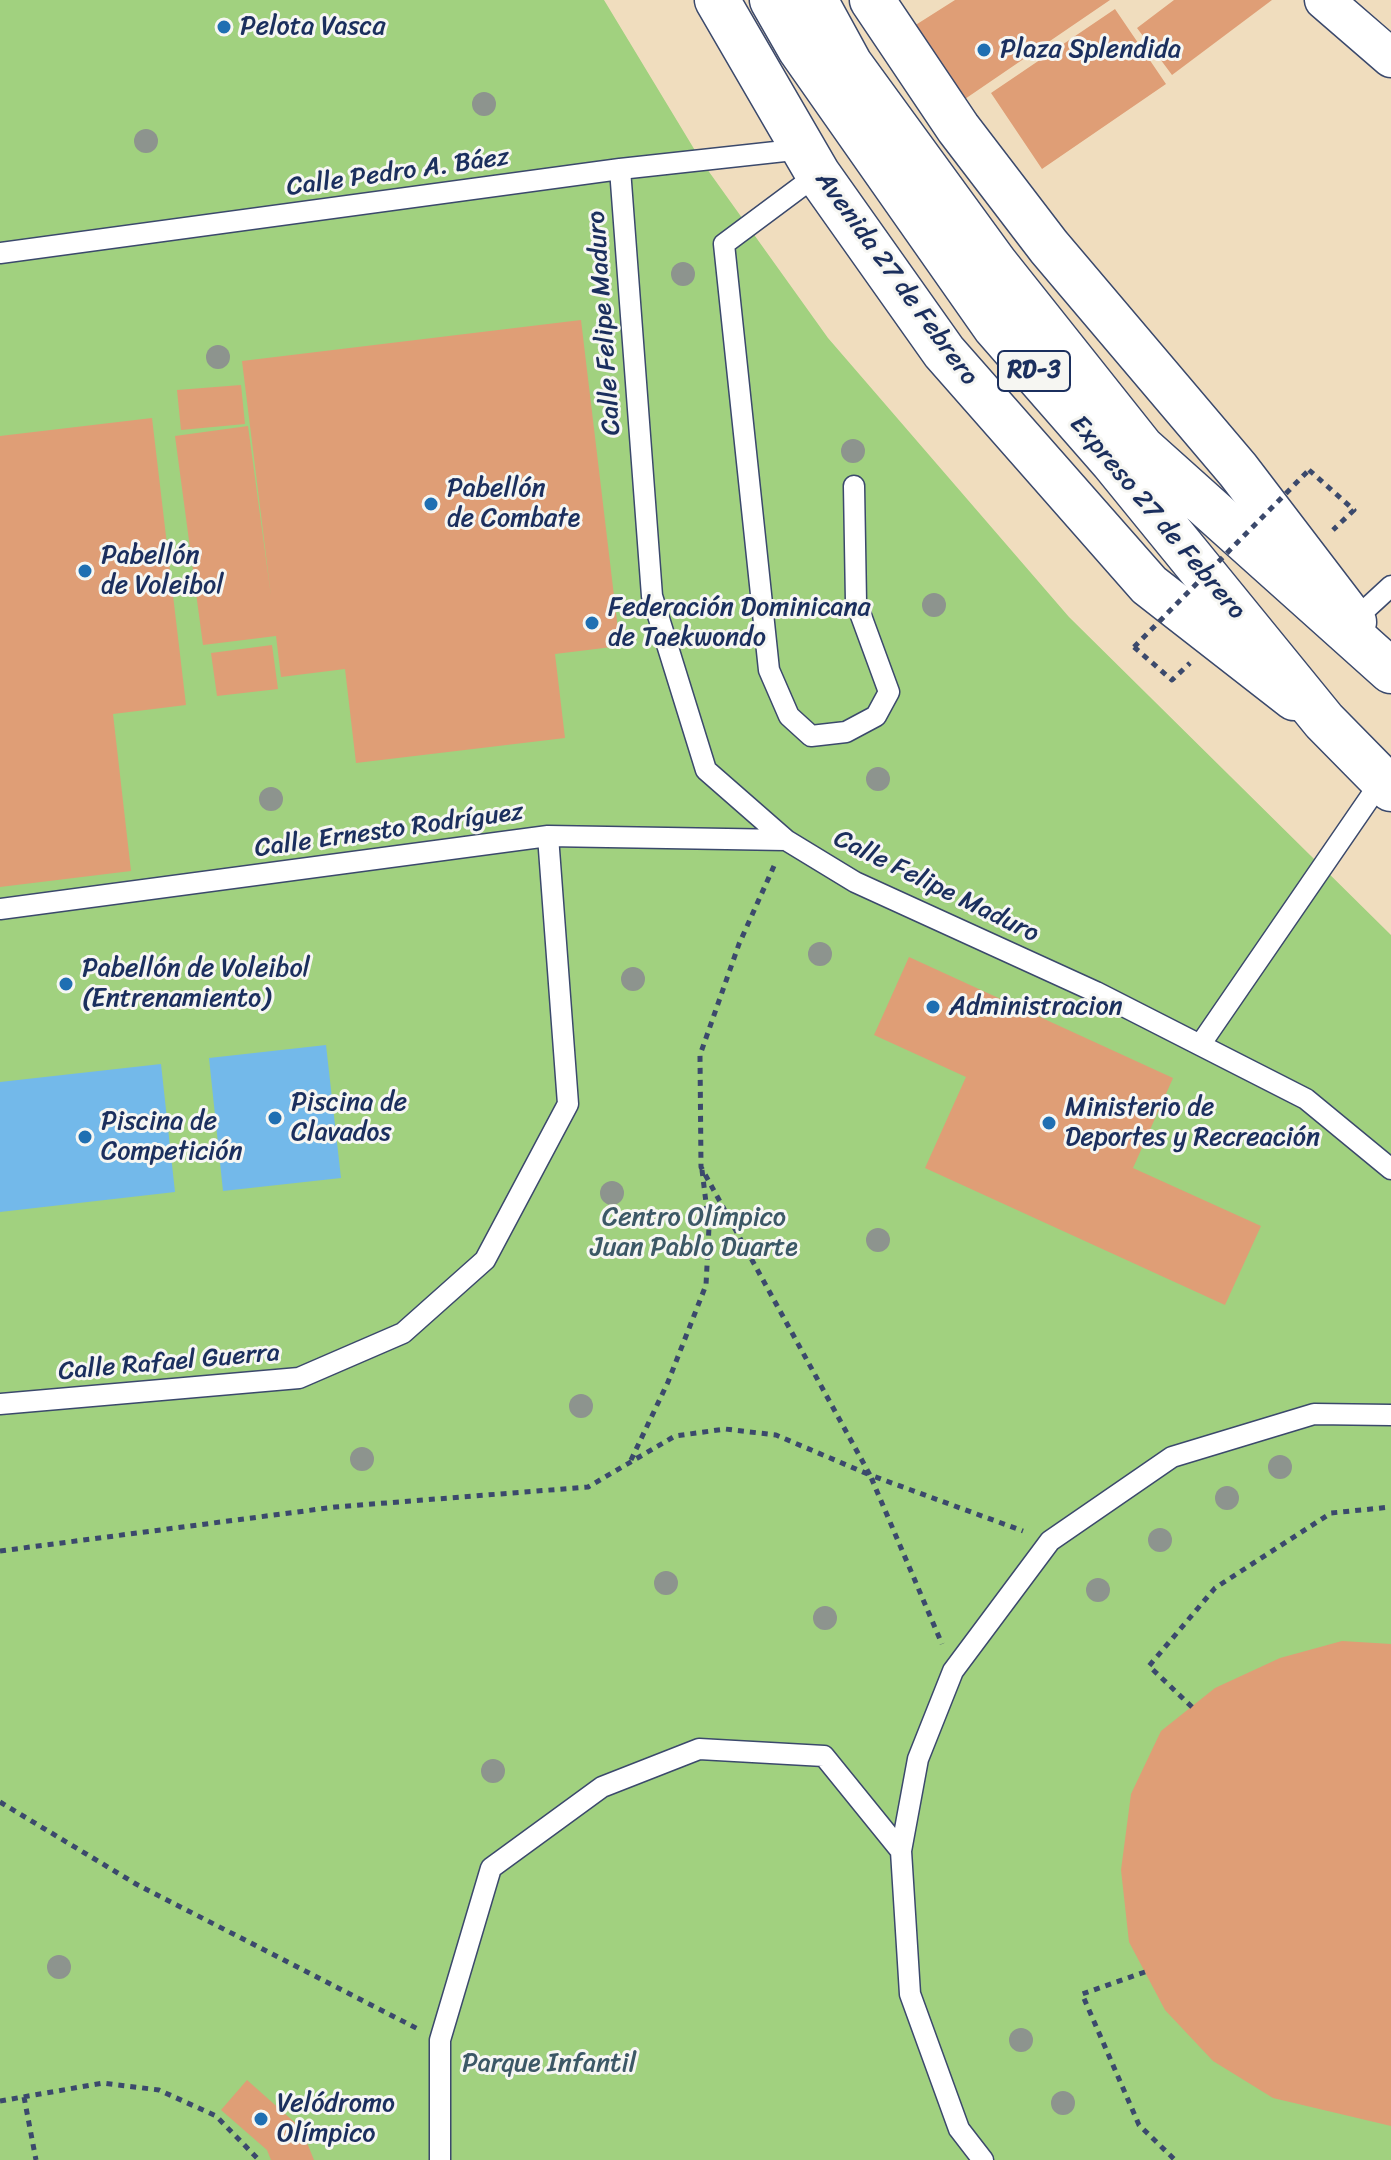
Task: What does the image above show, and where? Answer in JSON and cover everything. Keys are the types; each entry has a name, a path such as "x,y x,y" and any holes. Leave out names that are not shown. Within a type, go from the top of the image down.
{"main road":[{"name":"Avenida 27 de Febrero","path":"717,0 811,162 944,352 1149,585 1324,721"},
{"name":"Expreso 27 de Febrero","path":"772,0 800,49 995,327 1113,462 1324,721 1386,784"},
{"name":"Expreso 27 de Febrero","path":"815,0 850,64 985,250 1142,448 1391,669"},
{"name":"RD-3","path":"872,0 958,128 1049,247 1238,470 1391,669"}],"street":[{"path":"1324,0 1391,58"}],"lane":[{"name":"Calle Pedro A. Báez","path":"0,253 620,169 811,162"},
{"path":"811,162 724,244 769,670 789,716 811,736 846,732 876,716 889,692 856,602 854,486"},
{"name":"Calle Felipe Maduro","path":"620,169 652,596 706,770 786,840 855,882 1096,992 1306,1099 1391,1169"},
{"path":"1353,621 1391,586"},
{"path":"1200,1045 1386,784"},
{"name":"Calle Ernesto Rodríguez","path":"0,909 548,836 786,840"},
{"name":"Calle Rafael Guerra","path":"0,1404 299,1378 403,1333 485,1260 568,1104 548,836"},
{"path":"983,2160 959,2129 910,1994 901,1851 918,1759 953,1671 1050,1541 1172,1457 1314,1414 1391,1415"},
{"path":"440,2160 440,2040 491,1868 602,1787 699,1749 824,1756 901,1851"}],"path":[{"path":"1172,680 1134,647 1309,470 1354,510"},
{"path":"630,1461 668,1382 706,1285 709,1227 701,1167 700,1055 739,944 786,840"},
{"path":"701,1167 870,1475 953,1671"},
{"path":"0,1551 335,1507 588,1487 675,1436 725,1429 776,1435 870,1475 1050,1541"},
{"path":"1192,1707 1149,1666 1215,1588 1331,1513 1391,1507"},
{"path":"0,1802 136,1884 440,2040"},
{"path":"1145,1972 1082,1994 1139,2125 1175,2160"},
{"path":"0,2101 103,2083 159,2090 216,2116 259,2160"},
{"path":"24,2097 36,2160"}],"green space":[{"name":"Centro Olímpico Juan Pablo Duarte","path":"0,0 604,0 702,162 828,338 1069,617 1391,935 1391,2160 0,2160"}],"water":[{"name":"Piscina de Clavados","path":"326,1045 341,1178 223,1191 209,1058"},
{"name":"Piscina de Competición","path":"161,1064 175,1192 0,1212 0,1082"}],"building":[{"name":"Plaza Splendida","path":"955,0 1110,0 962,101 914,26"},
{"path":"1174,0 1272,0 1172,75 1137,28"},
{"path":"1115,9 1166,84 1042,169 991,93"},
{"name":"Pabellón de Combate","path":"581,320 620,646 555,654 565,738 356,763 345,669 281,677 276,636 203,645 175,436 248,426 271,596 242,361"},
{"path":"241,385 245,424 181,430 177,390"},
{"name":"Pabellón de Voleibol","path":"152,418 186,705 113,714 131,871 0,887 0,436"},
{"path":"272,645 278,689 217,696 211,653"},
{"name":"Ministerio de Deportes y Recreación","path":"909,957 1173,1078 1133,1168 1261,1226 1225,1305 925,1168 966,1077 874,1035"},
{"path":"1342,1641 1391,1644 1391,2126 1273,2098 1213,2061 1165,2010 1129,1942 1121,1870 1131,1794 1161,1731 1215,1688 1280,1658"},
{"name":"Velódromo Olímpico","path":"247,2080 301,2128 314,2160 271,2160 267,2150 221,2110"}],"place":[{"name":"Pelota Vasca","path":"224,27"},
{"name":"Plaza Splendida","path":"984,50"},
{"name":"Pabellón de Combate","path":"431,504"},
{"name":"Pabellón de Voleibol","path":"85,571"},
{"name":"Federación Dominicana de Taekwondo","path":"592,623"},
{"name":"Pabellón de Voleibol (Entrenamiento)","path":"66,984"},
{"name":"Administracion","path":"933,1007"},
{"name":"Piscina de Clavados","path":"275,1118"},
{"name":"Ministerio de Deportes y Recreación","path":"1049,1123"},
{"name":"Piscina de Competición","path":"85,1137"},
{"name":"Velódromo Olímpico","path":"261,2119"}],"park label":[{"name":"Parque Infantil","path":"549,2064"}]}
